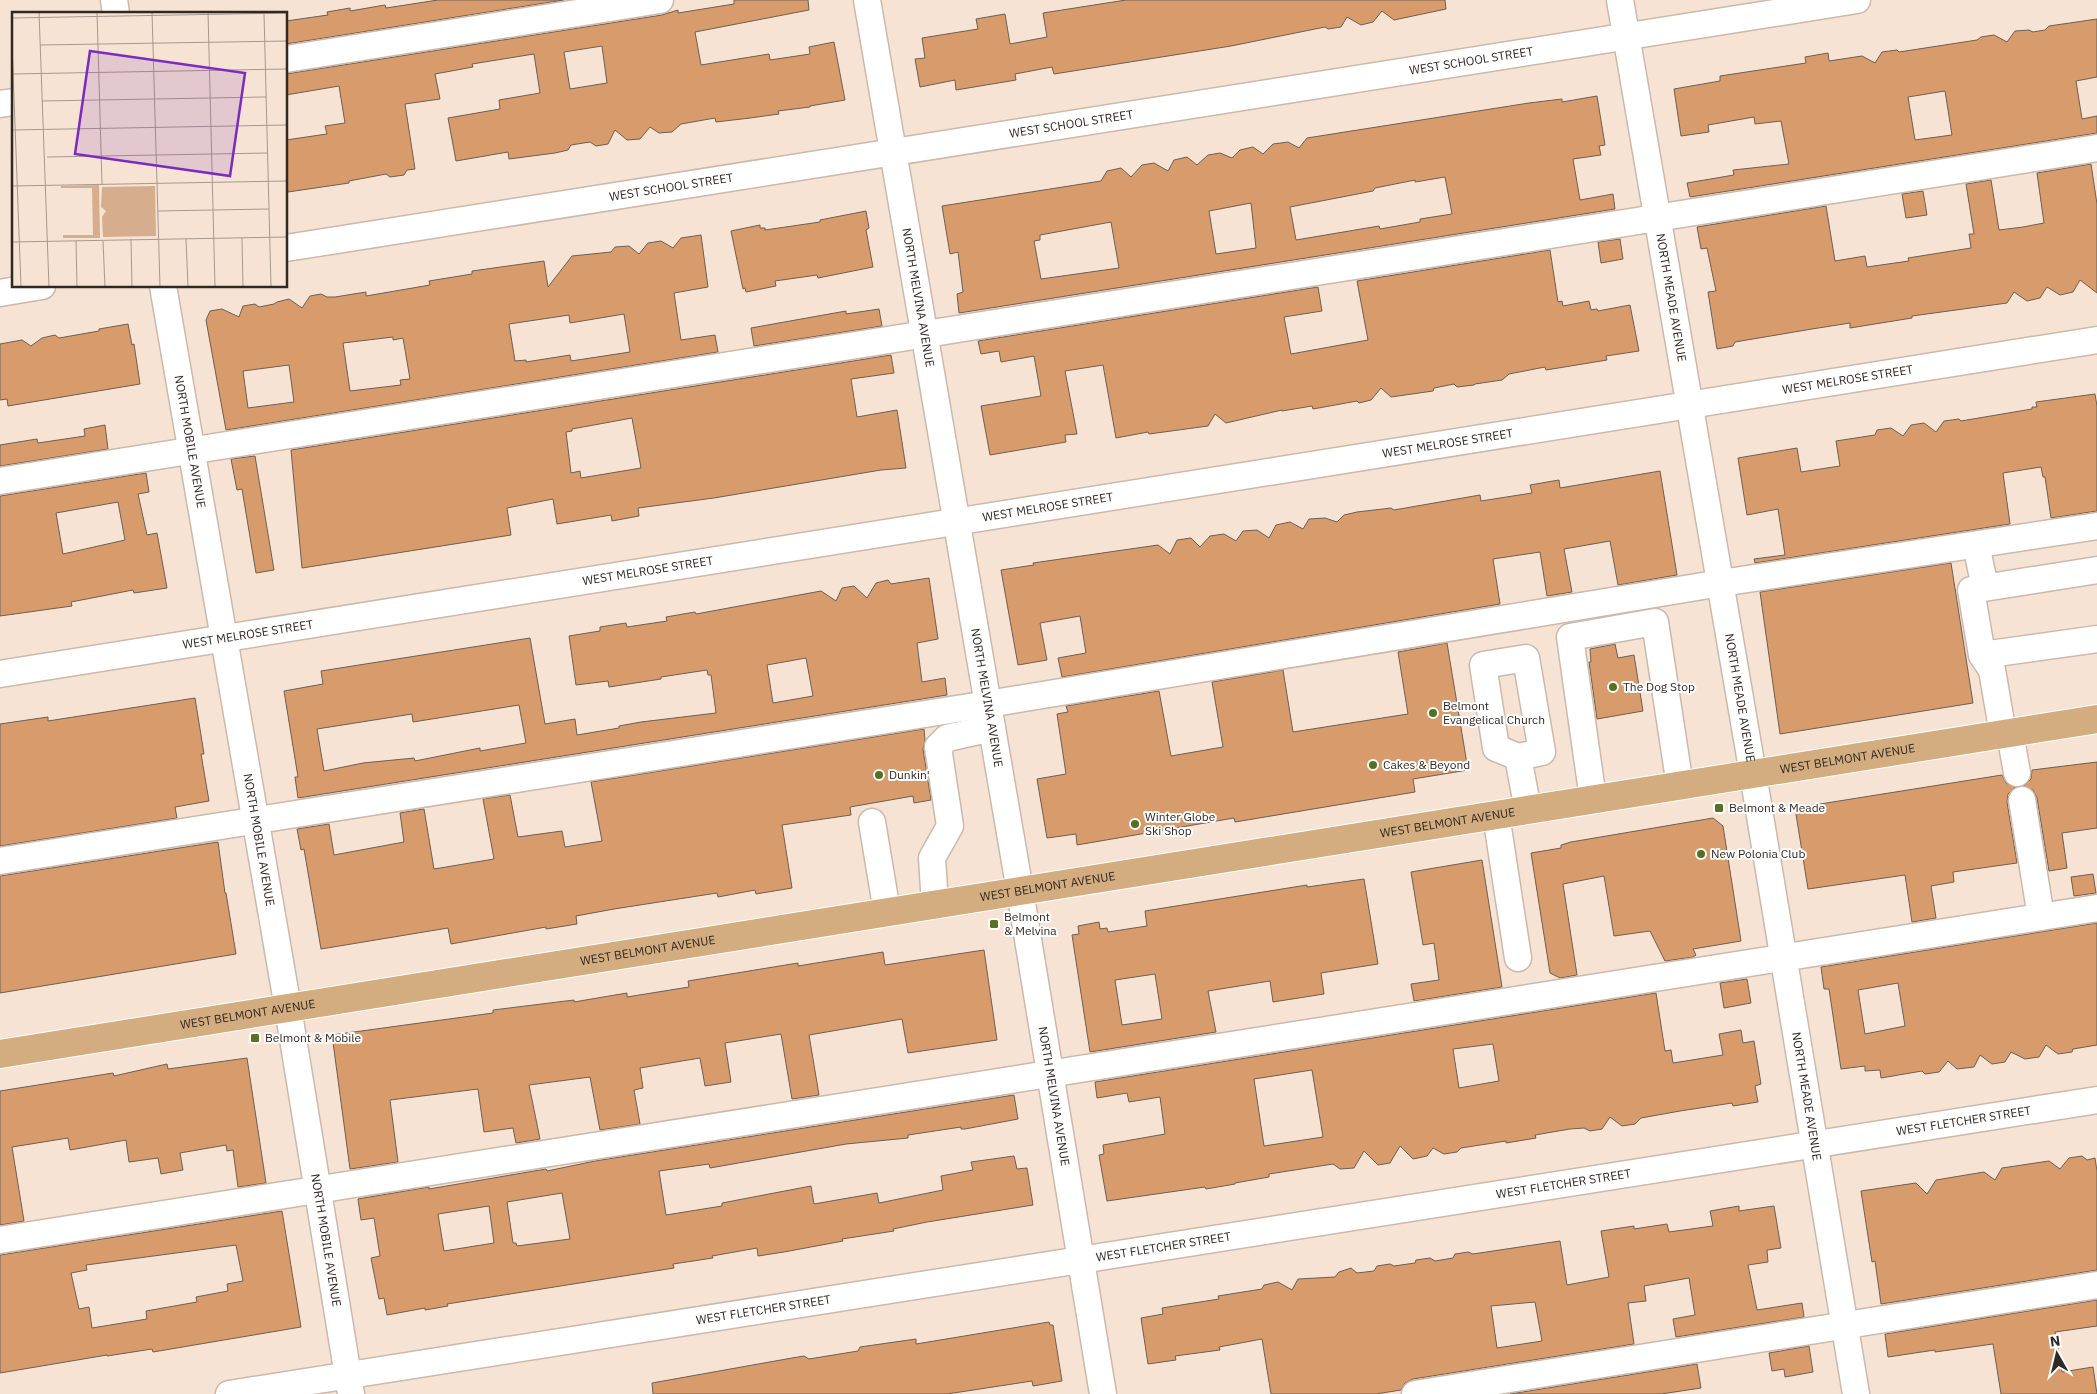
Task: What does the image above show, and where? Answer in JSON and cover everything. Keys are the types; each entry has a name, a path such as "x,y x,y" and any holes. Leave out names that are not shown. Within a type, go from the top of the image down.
{"main road":[{"name":"WEST BELMONT AVENUE","path":"0,1054 2097,719"}],"street":[{"path":"288,59 660,0"},
{"name":"NORTH MELVINA AVENUE","path":"867,0 1020,891 1103,1394"},
{"name":"NORTH MEADE AVENUE","path":"1620,0 1753,774 1856,1394"},
{"name":"WEST SCHOOL STREET","path":"288,248 1857,0"},
{"path":"0,481 2097,148"},
{"path":"0,293 30,288"},
{"name":"NORTH MOBILE AVENUE","path":"164,288 288,1008 350,1385"},
{"name":"WEST MELROSE STREET","path":"0,674 2097,340"},
{"path":"0,861 990,716 1720,583 2097,526"},
{"path":"1976,545 1985,587"},
{"path":"2017,773 1992,670 1982,655 1971,590 2097,570"},
{"path":"1593,799 1570,637 1655,622 1680,786"},
{"path":"1982,655 2097,639"},
{"path":"935,905 932,858 950,826 938,747 947,738 990,716"},
{"path":"1518,757 1528,810"},
{"path":"2022,800 2041,917"},
{"path":"1496,815 1518,958"},
{"path":"872,822 887,912"},
{"path":"0,1240 2097,908"},
{"name":"WEST FLETCHER STREET","path":"229,1394 350,1385 1081,1260 2097,1100"},
{"path":"1414,1394 2097,1285"}],"building":[{"path":"438,0 564,0 288,44 288,21 328,15 327,12 350,8 350,11 385,5 386,8"},
{"path":"734,0 808,0 809,10 695,32 701,65 769,54 770,60 810,54 809,47 834,42 845,100 778,111 779,114 716,122 715,118 681,124 672,132 659,133 650,127 640,139 627,140 615,130 608,144 596,146 590,142 571,145 568,150 555,153 509,159 508,152 456,161 448,118 500,109 499,100 540,93 534,54 472,64 473,67 435,74 440,99 405,104 415,169 407,170 404,175 390,177 386,174 349,181 349,183 288,192 288,140 327,134 325,126 345,123 339,86 288,95 288,74 662,15 678,10 678,13 734,4","holes":["602,46 607,83 570,89 564,52"]},
{"path":"1126,0 1445,0 1446,9 1394,20 1382,11 1373,22 1361,25 1347,17 1341,27 1328,29 1325,27 1231,46 1054,74 1052,67 1015,74 1016,80 956,90 955,80 920,87 915,59 925,58 922,38 978,29 976,19 1005,14 1010,44 1047,37 1043,13"},
{"path":"2097,19 2097,77 2076,81 2082,119 2097,116 2097,133 1690,197 1687,183 1734,175 1733,170 1789,164 1781,121 1755,124 1754,117 1708,125 1709,132 1681,136 1674,89 1720,81 1720,76 1806,63 1805,57 1828,53 1829,61 1862,56 1875,63 1882,52 1897,50 1899,52 1977,40 1981,37 1994,35 2007,42 2015,31 2029,30 2033,32 2045,30 2049,26","holes":["1945,91 1952,135 1915,140 1908,97"]},
{"path":"1597,96 1605,145 1599,146 1601,155 1573,159 1580,200 1613,194 1615,209 959,313 957,294 963,292 958,252 950,254 942,206 1101,181 1107,171 1121,168 1131,177 1142,165 1154,163 1168,171 1174,160 1187,157 1197,165 1208,155 1220,153 1232,158 1240,150 1253,147 1263,154 1273,144 1288,142 1299,148 1307,138 1529,103 1562,99 1562,102","holes":["1445,177 1452,214 1420,219 1420,222 1380,229 1379,226 1296,240 1290,207 1373,191 1375,188 1415,180 1415,182","1251,203 1256,248 1216,254 1209,211","1111,222 1119,268 1041,279 1034,241 1040,240 1040,235"]},
{"path":"2091,164 2097,204 2097,293 2080,280 2073,292 2060,295 2047,287 2040,298 2027,301 2014,292 2007,303 1912,316 1912,318 1850,328 1850,323 1812,329 1735,342 1733,346 1717,349 1708,292 1716,291 1707,248 1701,249 1697,227 1826,206 1835,261 1865,256 1867,267 1909,261 1908,258 1971,248 1969,234 1974,234 1966,184 1991,180 1999,230 2023,227 2044,223 2037,173"},
{"path":"1923,191 1927,215 1906,218 1902,194"},
{"path":"866,211 869,228 866,230 873,267 818,278 817,275 775,281 776,286 746,292 745,288 743,289 731,231 760,225 760,228 765,228 765,230 820,222 820,220"},
{"path":"701,235 708,287 674,293 681,340 715,335 718,352 226,430 206,320 210,311 222,309 239,317 243,306 255,304 259,307 289,299 302,308 310,296 321,294 327,297 335,297 366,292 366,296 430,285 429,281 472,274 472,271 544,261 548,287 572,256 611,252 615,247 629,246 639,254 648,243 661,241 673,248 681,238","holes":["624,314 630,352 571,361 570,355 526,362 526,360 515,361 509,324 569,315 570,323","393,337 393,340 403,338 410,379 400,380 401,385 350,391 343,343","289,365 294,402 248,408 243,371"]},
{"path":"1620,239 1623,259 1601,263 1598,242"},
{"path":"1550,250 1558,302 1562,301 1563,306 1589,301 1591,310 1597,309 1598,311 1630,305 1639,351 1606,356 1607,360 1546,370 1545,367 1509,374 1502,380 1474,385 1457,387 1454,384 1434,388 1433,391 1391,397 1381,388 1371,400 1359,403 1357,401 1313,409 1312,406 1282,410 1226,423 1215,414 1208,426 1149,434 1148,432 1116,438 1103,365 1065,371 1077,434 1065,435 1066,442 990,455 981,406 1041,396 1034,356 1001,362 999,351 981,354 978,341 1318,287 1322,311 1284,317 1291,354 1368,340 1357,281"},
{"path":"879,309 882,326 754,346 751,328 846,311 846,314"},
{"path":"128,324 132,345 134,344 140,384 8,406 7,399 0,400 0,344 22,340 31,346 42,338 55,335 59,338"},
{"path":"891,355 894,373 851,379 857,417 897,410 906,468 881,470 714,498 638,508 639,516 612,521 611,515 557,524 553,499 507,508 511,535 302,568 291,450","holes":["632,418 641,468 581,478 580,471 571,473 566,432 572,431 572,429"]},
{"path":"2095,394 2097,406 2097,511 2051,518 2045,477 2043,477 2041,467 2003,473 2010,524 1755,563 1754,559 1785,555 1778,509 1747,515 1738,458 1797,448 1801,472 1840,466 1836,441 1875,435 1877,430 1891,428 1903,436 1911,425 1924,423 1936,432 1944,421 1959,419 1961,421 2032,409 2032,407 2037,407 2036,402"},
{"path":"105,425 108,449 0,466 0,445 37,439 38,443 85,436 84,429"},
{"path":"255,456 274,570 256,573 242,489 237,490 231,459"},
{"path":"1660,471 1677,575 1618,585 1610,541 1564,549 1572,592 1547,596 1540,552 1493,559 1500,604 1062,677 1058,658 1086,653 1080,616 1040,623 1047,660 1018,665 1001,570 1034,565 1033,563 1158,545 1170,554 1177,540 1191,538 1200,547 1210,536 1224,534 1236,541 1243,531 1257,530 1269,538 1276,525 1290,522 1303,529 1309,519 1325,518 1337,522 1344,515 1357,512 1391,508 1394,510 1480,495 1481,501 1532,493 1530,485 1559,480 1560,488"},
{"path":"146,473 149,492 138,494 147,535 157,533 167,588 134,593 133,590 71,602 72,606 0,616 0,496","holes":["118,502 125,540 63,554 56,513"]},
{"path":"1951,563 1973,703 1780,734 1760,592"},
{"path":"929,578 938,639 917,643 922,682 945,678 947,695 298,798 295,777 298,777 284,691 323,684 321,671 530,638 545,724 575,719 577,735 619,728 619,726 641,722 716,713 711,675 708,675 707,670 609,687 608,681 576,685 569,636 600,631 600,627 626,623 627,627 667,621 666,617 695,612 696,614 821,591 836,601 842,588 854,586 867,598 876,583 888,580 891,584","holes":["806,658 813,696 773,703 767,665","519,705 526,743 480,751 480,748 415,761 414,758 363,763 324,771 317,729 412,714 413,722"]},
{"path":"1447,643 1468,770 1413,779 1415,792 1235,822 1234,818 1077,845 1076,834 1047,838 1037,779 1066,774 1057,714 1068,712 1066,706 1159,691 1171,756 1223,747 1212,682 1283,670 1293,732 1408,714 1398,652"},
{"name":"The Dog Stop","path":"1615,644 1618,658 1634,655 1643,711 1597,719 1589,662 1591,662 1590,649"},
{"path":"195,698 204,754 201,754 209,801 175,807 177,818 0,846 0,724 48,717 48,721"},
{"path":"924,729 925,740 923,749 931,800 914,803 913,796 850,807 851,815 782,825 792,888 756,894 755,890 718,897 717,893 614,909 576,916 577,924 546,929 546,927 451,944 448,928 321,949 304,849 301,850 297,829 329,824 334,855 404,842 400,813 424,809 434,869 494,859 483,799 510,795 518,837 562,831 565,847 602,841 591,782"},
{"path":"2097,762 2097,828 2062,833 2067,868 2049,871 2037,798 2033,790 2024,786 2031,779 2032,770"},
{"path":"2002,775 2006,783 2015,787 2008,794 2007,802 2017,863 1953,872 1954,882 1931,886 1936,918 1912,922 1905,875 1808,889 1795,808"},
{"path":"1713,818 1723,826 1741,941 1693,949 1696,955 1693,957 1665,961 1650,931 1614,936 1604,876 1563,884 1577,975 1560,978 1550,973 1531,853 1561,848 1561,845 1571,842"},
{"path":"218,842 236,954 0,993 0,876"},
{"path":"1482,860 1502,987 1414,1001 1411,984 1439,980 1434,943 1423,945 1411,872"},
{"path":"2093,874 2096,893 2074,896 2071,877"},
{"path":"1364,879 1378,964 1321,973 1324,994 1273,1002 1270,981 1208,991 1216,1032 1090,1052 1072,935 1079,934 1078,926 1099,922 1100,929 1107,928 1108,932 1147,926 1145,911 1307,885 1307,887","holes":["1155,974 1162,1019 1122,1025 1115,980"]},
{"path":"2097,923 2097,1045 2058,1054 2046,1045 2039,1057 2025,1059 2011,1052 2005,1062 1992,1064 1980,1055 1974,1067 1957,1069 1948,1061 1939,1072 1925,1074 1922,1071 1881,1078 1880,1070 1865,1071 1865,1066 1841,1069 1829,989 1824,989 1821,967","holes":["1898,983 1905,1026 1865,1034 1858,990"]},
{"path":"984,950 997,1040 908,1053 902,1019 809,1035 819,1095 792,1099 781,1034 725,1043 731,1082 705,1086 700,1058 640,1068 643,1088 634,1090 640,1124 600,1130 590,1077 529,1085 540,1139 516,1143 513,1128 484,1132 478,1089 390,1100 398,1162 350,1169 332,1035 493,1013 493,1010 574,1000 574,1002 627,993 627,997 689,987 688,981 798,963 798,966 883,952 885,965"},
{"path":"1747,979 1751,1003 1724,1008 1720,983"},
{"path":"1656,993 1665,1051 1671,1050 1673,1063 1723,1055 1719,1034 1741,1030 1743,1043 1754,1041 1761,1084 1755,1086 1758,1102 1733,1106 1732,1103 1680,1111 1641,1118 1635,1124 1622,1126 1610,1117 1602,1129 1590,1131 1584,1128 1570,1129 1535,1135 1536,1138 1461,1148 1457,1152 1444,1154 1433,1148 1427,1156 1413,1159 1400,1146 1390,1163 1378,1165 1364,1151 1354,1168 1340,1169 1333,1164 1269,1174 1269,1177 1206,1189 1205,1187 1107,1201 1099,1155 1104,1154 1103,1145 1165,1134 1160,1097 1129,1102 1127,1093 1097,1098 1095,1082","holes":["1493,1044 1499,1081 1459,1088 1453,1049","1312,1070 1323,1137 1264,1146 1254,1079"]},
{"path":"247,1058 266,1183 238,1187 233,1150 227,1151 226,1145 180,1153 183,1170 161,1174 158,1158 129,1162 126,1140 70,1150 68,1138 12,1147 24,1221 0,1225 0,1091 113,1073 114,1076 167,1064 168,1069"},
{"path":"1014,1095 1018,1119 965,1129 961,1129 961,1127 908,1135 908,1138 846,1144 710,1168 709,1164 659,1171 666,1215 722,1206 722,1203 811,1186 814,1204 877,1193 879,1203 943,1190 941,1176 973,1170 971,1162 1014,1156 1017,1169 1027,1168 1033,1205 927,1222 893,1229 894,1231 842,1239 843,1241 784,1252 758,1256 757,1248 712,1256 713,1258 673,1264 674,1268 387,1315 384,1298 379,1299 371,1258 380,1256 374,1218 361,1220 358,1199 546,1169 547,1171 595,1161","holes":["562,1193 570,1239 517,1246 516,1243 513,1243 507,1202","489,1206 494,1243 444,1251 438,1214"]},
{"path":"2082,1156 2087,1160 2095,1158 2097,1171 2097,1270 1881,1304 1875,1261 1872,1262 1861,1191 1916,1183 1927,1194 1936,1180 1984,1172 1995,1180 2002,1168 2049,1161 2060,1169 2069,1158"},
{"path":"1739,1206 1739,1211 1774,1206 1781,1248 1767,1250 1768,1262 1748,1265 1757,1310 1802,1303 1804,1317 1676,1337 1673,1319 1695,1315 1689,1278 1644,1286 1646,1301 1628,1303 1634,1344 1413,1379 1405,1383 1401,1390 1376,1394 1271,1394 1262,1339 1219,1347 1220,1350 1175,1356 1176,1360 1148,1364 1141,1318 1163,1314 1162,1308 1219,1299 1218,1296 1262,1289 1264,1285 1278,1282 1292,1290 1298,1279 1335,1277 1339,1272 1351,1268 1357,1273 1374,1271 1377,1266 1415,1263 1416,1260 1430,1258 1435,1261 1453,1258 1455,1254 1468,1252 1473,1254 1560,1241 1567,1285 1609,1277 1601,1231 1667,1224 1669,1232 1713,1226 1710,1211","holes":["1535,1302 1542,1341 1497,1348 1491,1306"]},
{"path":"282,1211 301,1327 153,1352 152,1349 107,1355 0,1373 0,1255","holes":["236,1245 243,1281 227,1284 228,1291 196,1297 197,1302 146,1311 147,1319 92,1328 89,1307 79,1309 71,1273 87,1270 86,1265"]},
{"path":"2097,1300 2097,1326 2055,1332 2062,1372 2093,1367 2097,1394 2001,1394 1993,1344 1888,1357 1885,1334"},
{"path":"1049,1322 1050,1325 1053,1325 1062,1381 1033,1386 1032,1381 947,1394 653,1394 652,1383 804,1356 809,1359 858,1351 860,1347 916,1339 916,1344"},
{"path":"1809,1346 1813,1372 1785,1377 1784,1369 1772,1371 1769,1353"},
{"path":"1697,1364 1701,1388 1661,1394 1510,1394"}],"place":[{"name":"The Dog Stop","path":"1613,687"},
{"name":"Belmont Evangelical Church","path":"1433,713"},
{"name":"Cakes & Beyond","path":"1373,765"},
{"name":"Dunkin'","path":"879,775"},
{"name":"Belmont & Meade","path":"1719,808"},
{"name":"Winter Globe Ski Shop","path":"1135,824"},
{"name":"New Polonia Club","path":"1701,854"},
{"name":"Belmont & Melvina","path":"994,924"},
{"name":"Belmont & Mobile","path":"255,1038"}]}
